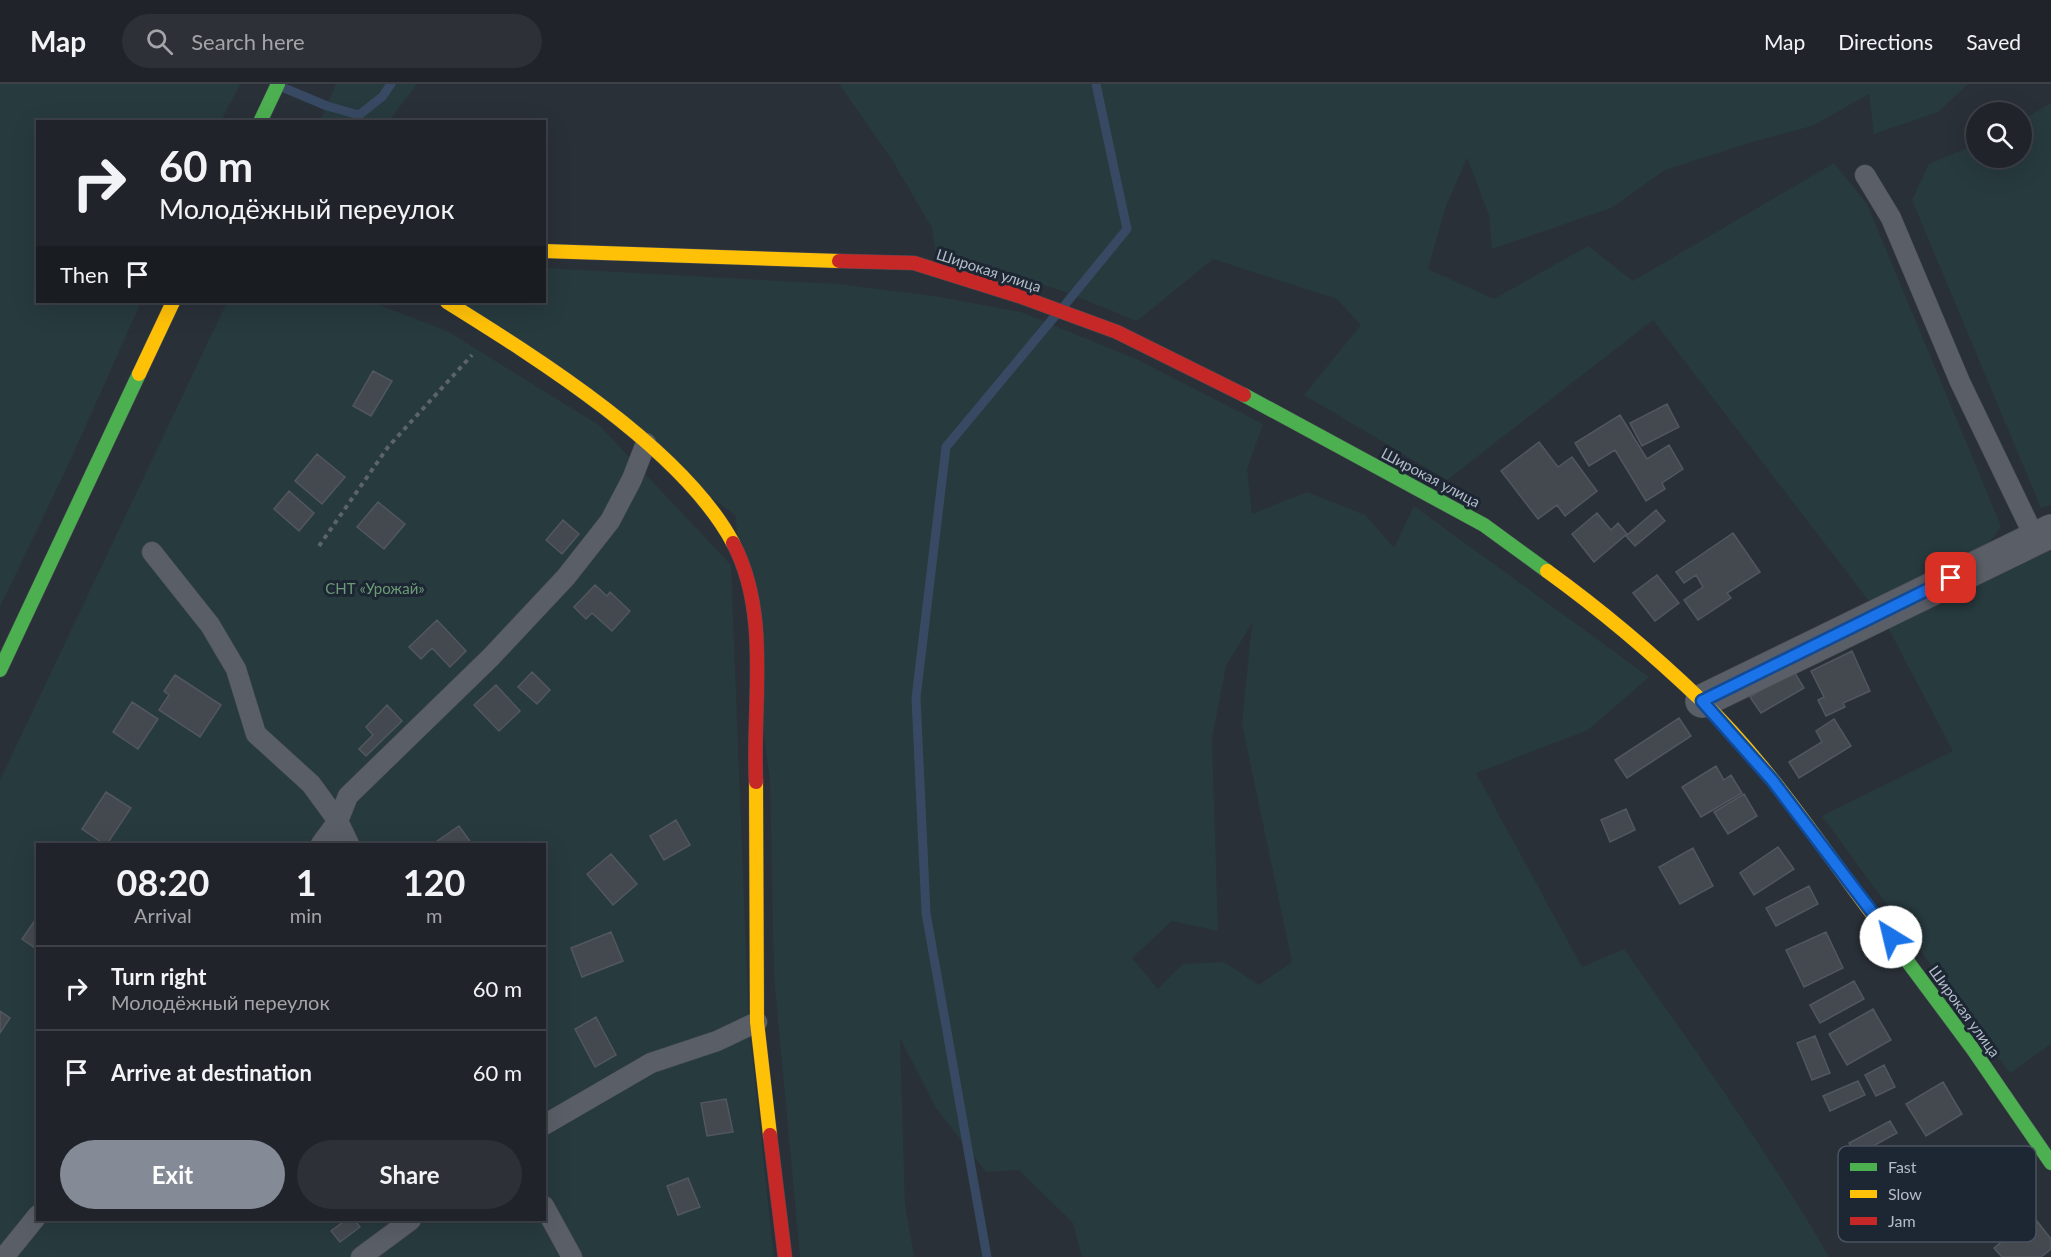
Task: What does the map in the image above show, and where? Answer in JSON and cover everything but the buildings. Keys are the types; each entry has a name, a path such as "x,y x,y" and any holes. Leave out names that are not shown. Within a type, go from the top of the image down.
{"street":[{"path":"261,119 278,84"},
{"name":"Широкая улица","path":"546,251 914,263 1019,296 1117,332 1205,374 1484,525 1586,599 1702,701 1772,780 1837,864 1972,1048 2051,1163"},
{"path":"0,670 173,303"},
{"path":"449,303 494,331 624,422 722,522 742,560 753,607 758,840 757,1022 785,1257"},
{"path":"1702,701 2043,534"}],"lane":[{"path":"1865,175 1891,218 1960,382 2043,534"},
{"path":"322,843 338,821 348,796 491,657 566,577 610,521 632,480 646,443"},
{"path":"152,552 210,625 236,669 256,734 311,784 338,821 349,843"},
{"path":"546,1124 651,1063 717,1041 757,1022"},
{"path":"546,1210 572,1257"},
{"path":"4,1257 36,1217"},
{"path":"361,1257 410,1221"}],"path":[{"path":"320,546 388,447 494,331"}],"green space":[{"path":"0,84 240,84 222,120 36,120 36,303 141,303 71,459 0,607"},
{"path":"336,84 417,84 390,120 320,120"},
{"path":"839,84 1968,84 1938,112 1874,134 1869,94 1812,126 1752,142 1665,170 1611,208 1492,249 1489,215 1467,158 1446,206 1428,269 1494,299 1588,246 1633,281 1834,163 1867,204 2001,526 1989,543 1869,601 1653,320 1447,480 1304,395 1361,325 1337,299 1213,259 1137,321 1060,290 936,255 932,228 891,158"},
{"path":"2051,103 2051,505 2041,508 1912,200 1929,164 1966,149 1966,168 2032,168 2032,114"},
{"path":"546,268 837,284 934,296 1021,312 1136,359 1263,424 1247,469 1252,514 1307,492 1365,515 1394,548 1414,506 1649,677 1588,730 1476,773 1582,967 1624,949 1756,1139 1829,1257 1082,1257 1073,1223 1019,1170 986,1172 936,1108 900,1038 905,1204 914,1257 800,1257 774,976 770,781 735,515 450,303 546,303","holes":["1252,623 1242,724 1292,962 1259,985 1224,962 1183,964 1158,989 1132,958 1172,921 1218,931 1212,738 1226,666"]},
{"name":"СНТ «Урожай»","path":"227,303 374,303 447,331 599,425 731,565 749,1028 774,1257 0,1257 0,780"},
{"path":"2051,549 2051,1044 2010,1073 1822,816 1953,751 1885,622"}],"waterway":[{"path":"282,87 327,106 359,115 382,97 391,84"},
{"path":"1064,306 1127,229 1096,84"},
{"path":"987,1257 926,913 916,698 946,447 1055,316"}],"traffic: fast":[{"path":"261,120 278,84"},
{"path":"0,670 139,374"},
{"path":"1244,395 1484,525 1547,571"},
{"path":"1873,915 1972,1048 2051,1163"}],"traffic: slow":[{"path":"546,251 839,261"},
{"path":"139,374 173,303"},
{"path":"449,303 564,378 644,440 680,474 710,508 733,543"},
{"path":"1547,571 1645,649 1725,724 1770,776 1873,915"},
{"path":"756,782 757,1022 770,1135"}],"traffic: jam":[{"path":"839,261 914,263 1019,296 1117,332 1244,395"},
{"path":"733,543 745,570 756,630 756,782"},
{"path":"770,1135 785,1257"}],"route":[{"path":"1891,937 1772,780 1702,701 1951,578"}]}
